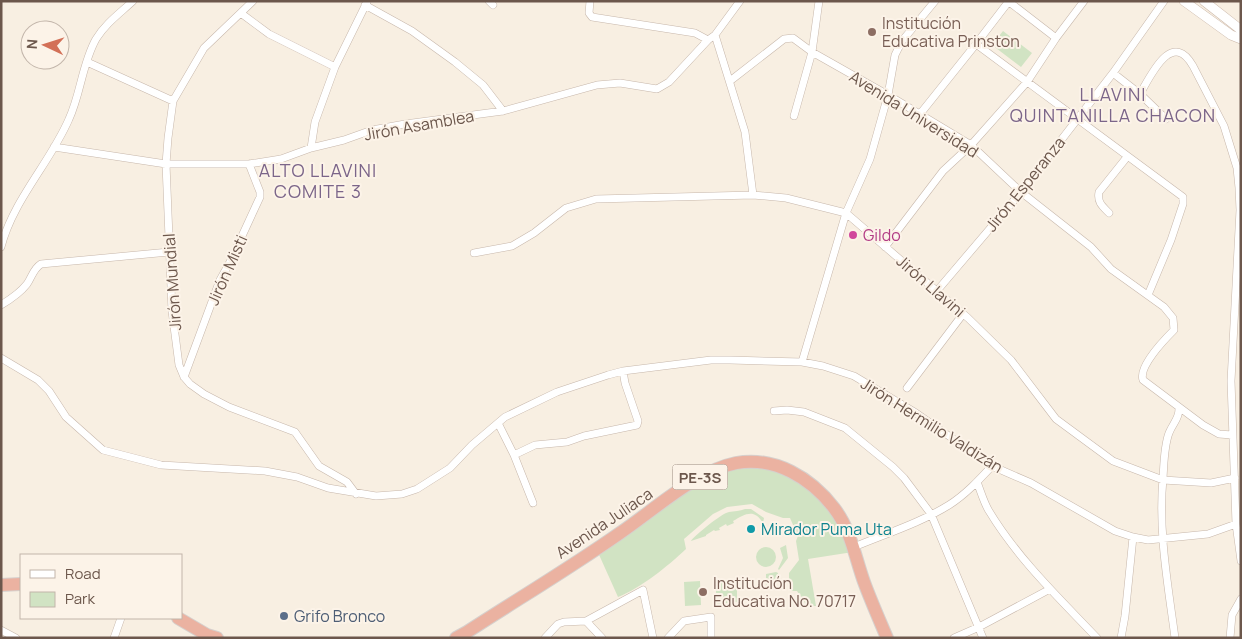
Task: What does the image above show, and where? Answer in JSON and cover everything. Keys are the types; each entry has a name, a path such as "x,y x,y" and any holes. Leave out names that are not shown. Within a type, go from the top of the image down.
{"highway":[{"name":"Avenida Juliaca","path":"456,638 619,534 695,480 726,466 751,462 766,463 794,472 820,492 835,509 854,547 864,580 887,638"},
{"path":"1,586 20,584"},
{"path":"180,619 207,635 217,638"}],"street":[{"path":"1,247 15,212 70,118 87,62 96,40 106,25 133,1"},
{"name":"Jirón Mundial","path":"184,377 179,365 173,319 169,252 166,164 173,101 204,48 242,14 253,1"},
{"path":"590,1 588,13 592,16 695,33 708,40 715,35 740,1"},
{"path":"794,116 812,52 819,1"},
{"path":"802,362 846,213 870,159 888,95 895,55 902,41 935,1"},
{"path":"920,114 1009,1 1056,38"},
{"path":"886,248 943,171 971,145 1027,82 1056,38 1084,1"},
{"name":"Jirón Esperanza","path":"936,292 1021,192 1113,73 1164,1"},
{"path":"1184,1 1232,35 1241,39"},
{"path":"1204,1 1240,28"},
{"path":"311,148 314,122 335,66 366,3 412,31 455,62 483,85 503,111"},
{"path":"242,14 269,34 335,66"},
{"path":"715,35 744,132 754,195"},
{"name":"Avenida Universidad","path":"730,81 784,39 792,38 812,52 971,145 1021,192 1091,247 1111,269 1169,312 1173,318 1174,330 1160,345 1143,369 1141,376 1145,383 1179,408"},
{"name":"Jirón Asamblea","path":"54,147 166,164 249,164 281,159 372,130 503,111 597,85 620,83 657,89 669,82 708,40"},
{"path":"976,44 1183,198 1183,204 1171,240 1148,295"},
{"path":"1140,94 1158,63 1164,57 1176,52 1183,53 1194,66 1224,126 1237,168 1240,210 1230,381 1241,560"},
{"path":"87,62 173,101"},
{"path":"1113,73 1166,118"},
{"path":"1109,213 1097,198 1099,192 1127,157"},
{"name":"Jirón Misti","path":"184,377 220,280 260,197 260,192 249,164"},
{"name":"Jirón Llavini","path":"474,253 512,246 566,208 596,198 754,195 786,198 846,213 962,314 1011,360 1056,419 1113,461 1163,480 1211,483 1235,478"},
{"path":"1,305 20,293 36,267 41,264 169,252"},
{"path":"907,388 962,314"},
{"name":"Jirón Hermilio Valdizán","path":"1,358 38,380 49,391 66,417 103,450 161,465 265,471 297,477 328,488 376,496 402,494 417,489 450,468 472,445 505,417 557,392 623,371 730,360 802,362 823,366 854,376 921,416 992,466 1031,483 1115,531 1148,540 1208,534 1239,525"},
{"path":"514,455 535,445 567,442 575,438 637,425 638,421 625,383 623,371"},
{"path":"184,377 204,394 229,407 294,432 319,466 347,482 357,494"},
{"path":"1175,638 1163,539 1163,480 1169,433 1178,418 1179,408 1212,431 1232,436"},
{"path":"774,411 804,412 845,428 893,467 931,514 984,638"},
{"path":"498,423 514,455 533,503"},
{"path":"854,547 950,504 977,482 992,466"},
{"path":"977,482 988,510 1013,544 1050,589 1094,637"},
{"path":"1121,638 1133,537"},
{"path":"954,638 979,627 1050,589"},
{"path":"545,638 558,624 586,621 644,590 653,638"},
{"path":"1230,638 1232,616 1241,599"},
{"path":"668,638 684,621 711,617 711,638"},
{"path":"114,638 121,619"},
{"path":"586,621 602,638"},
{"path":"1,630 16,638"}],"green space":[{"path":"1003,31 1032,53 1021,67 992,45"},
{"path":"739,468 759,468 779,472 797,479 822,498 853,552 808,559 816,606 807,606 797,591 789,591 789,573 799,560 796,541 798,536 790,518 783,518 766,512 752,504 727,507 713,514 684,539 686,549 679,556 645,582 618,597 596,548 709,477"},
{"path":"751,509 764,518 763,523 756,515 745,515 733,521 734,523 727,526 726,524 719,528 720,530 714,530 706,536 691,541 725,513"},
{"path":"786,545 788,558 779,570 783,558 780,548"},
{"path":"766,547 773,550 776,557 773,564 766,567 759,564 756,557 759,550"},
{"path":"778,573 777,581 766,588 766,574"},
{"path":"737,580 737,602 716,604 716,581"},
{"path":"700,581 701,605 685,606 684,582"}],"place":[{"name":"Institución Educativa Prinston","path":"872,32"},
{"name":"Gildo","path":"853,235"},
{"name":"Mirador Puma Uta","path":"751,529"},
{"name":"Institución Educativa No. 70717","path":"703,592"},
{"name":"Grifo Bronco","path":"284,616"}],"district":[{"name":"LLAVINI QUINTANILLA CHACON","path":"1113,104"},
{"name":"ALTO LLAVINI COMITE 3","path":"318,180"}]}
